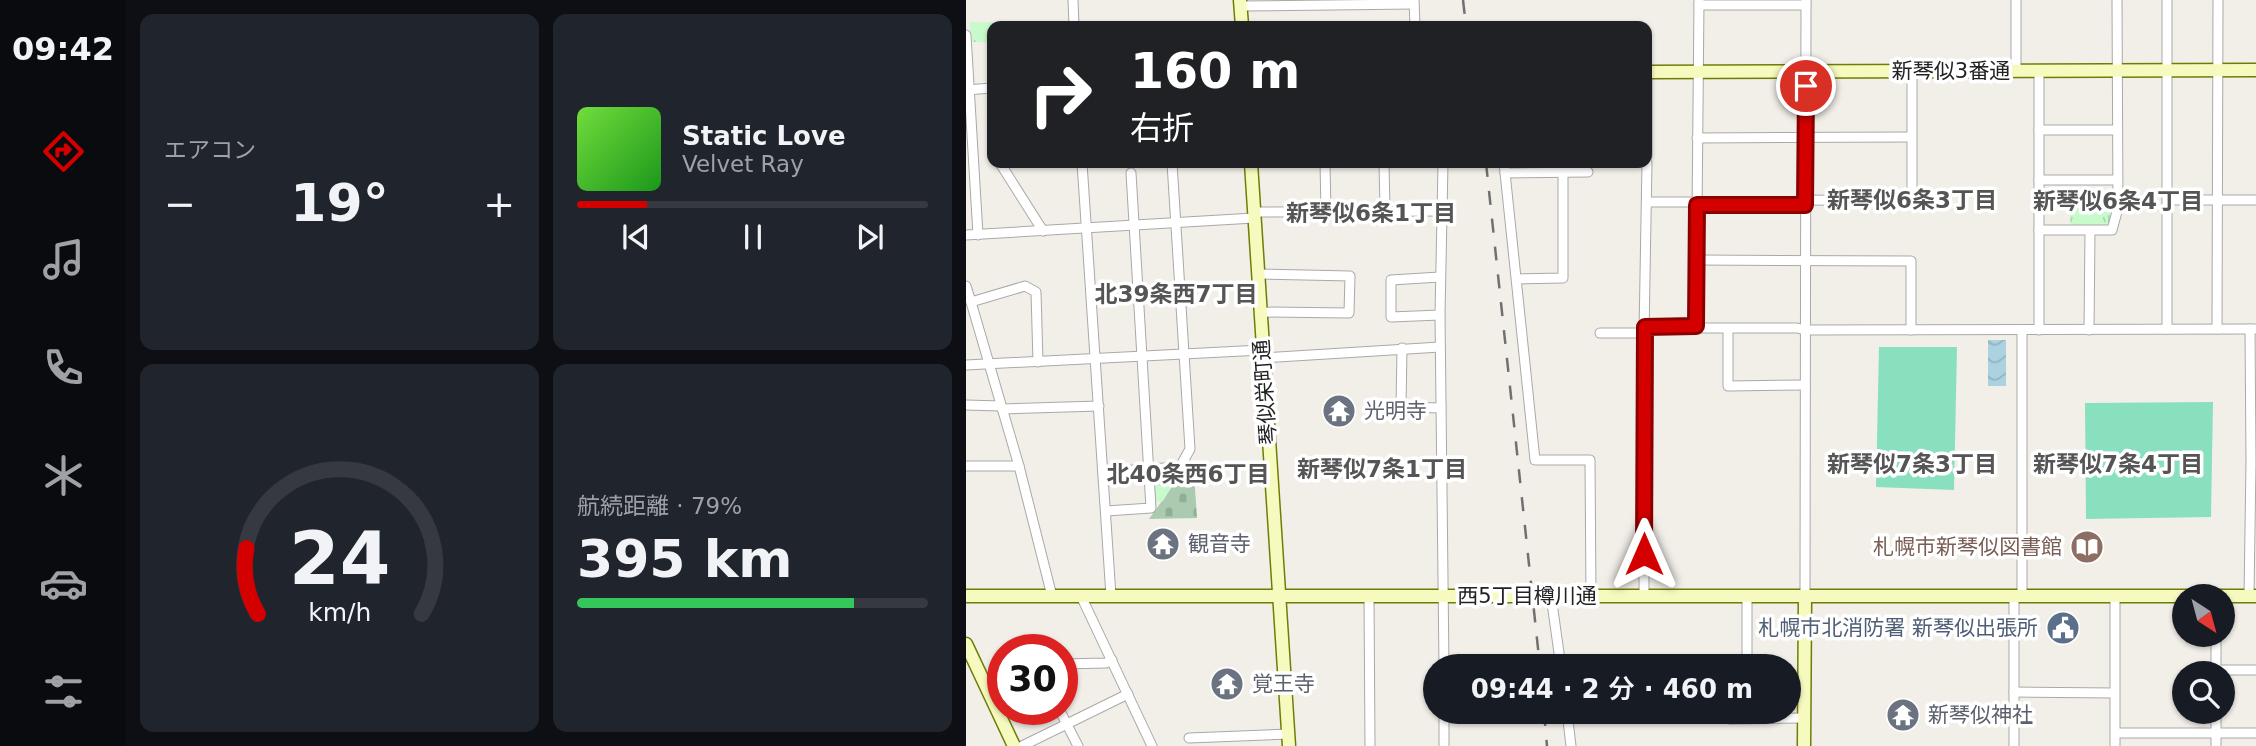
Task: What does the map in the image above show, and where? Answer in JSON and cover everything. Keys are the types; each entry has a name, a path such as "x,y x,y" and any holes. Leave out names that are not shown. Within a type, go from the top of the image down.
{"main road":[{"path":"1240,3 1242,21"},
{"name":"新琴似3番通","path":"1652,72 2256,71"},
{"name":"琴似栄町通","path":"1251,168 1288,740"},
{"name":"西5丁目樽川通","path":"966,596 2172,597"},
{"path":"1804,746 1805,596"},
{"path":"966,644 1014,746"}],"street":[{"path":"1073,0 1074,21"},
{"path":"2015,71 2016,0"},
{"path":"2039,230 2112,230 2118,208 2116,0"},
{"path":"2167,0 2167,330"},
{"path":"2217,329 2218,0"},
{"path":"1240,3 1414,2 1415,21"},
{"path":"1696,326 1699,3 1806,2 1805,596"},
{"path":"966,35 967,90 978,235"},
{"path":"1647,202 1912,201 1912,71"},
{"path":"2039,71 2039,330"},
{"path":"967,90 987,88"},
{"path":"2039,130 2117,130"},
{"path":"1698,138 1911,137"},
{"path":"1003,168 1043,231"},
{"path":"1082,168 1111,596"},
{"path":"1103,472 1180,467 1190,449 1172,168"},
{"path":"1325,168 1326,211"},
{"path":"1384,168 1385,210"},
{"path":"1443,168 1440,347 1444,654"},
{"path":"1504,168 1535,460 1590,460 1591,596"},
{"path":"1644,596 1647,168"},
{"path":"1505,173 1588,172"},
{"path":"1106,512 1151,508 1130,173"},
{"path":"1517,279 1563,278 1563,173"},
{"path":"2039,180 2117,180"},
{"path":"2167,200 2256,200"},
{"path":"966,236 1326,211 1443,211"},
{"path":"2089,330 2090,231"},
{"path":"1697,260 1910,261 1911,330"},
{"path":"1258,274 1350,276 1349,313 1260,312"},
{"path":"1440,277 1391,280 1391,317 1440,315"},
{"path":"966,286 1019,466 1052,596"},
{"path":"971,302 1025,286 1036,292 1038,362"},
{"path":"1600,333 1696,326 1805,330 2253,329 2252,596"},
{"path":"1728,329 1728,386 1805,385"},
{"path":"2014,746 2022,330"},
{"path":"966,365 1183,354 1263,354 1440,347"},
{"path":"1402,348 1401,407 1441,408"},
{"path":"966,405 1099,406"},
{"path":"966,466 1019,466"},
{"path":"1081,596 1152,746"},
{"path":"1369,596 1370,746"},
{"path":"1550,596 1559,654"},
{"path":"1747,596 1747,654"},
{"path":"2115,596 2115,746"},
{"path":"1078,664 1106,663 1112,660"},
{"path":"2235,671 2256,670"},
{"path":"2014,692 2114,693"},
{"path":"1078,719 1128,694"},
{"path":"1444,724 1444,746"},
{"path":"1568,724 1571,746"},
{"path":"2216,724 2216,746"},
{"path":"1022,746 1065,725"},
{"path":"1068,725 1078,746"},
{"path":"2116,733 2256,733"},
{"path":"1189,738 1288,740"}],"green space":[{"path":"970,22 987,22 987,42 971,42"},
{"path":"2069,208 2113,208 2108,226 2071,227"},
{"path":"1879,347 1957,347 1954,490 1876,487"},
{"path":"2213,402 2211,517 2086,519 2085,403"},
{"path":"1181,470 1163,501 1155,502 1153,472"},
{"path":"1182,473 1195,488 1197,518 1149,519"}],"water":[{"path":"1988,340 2006,340 2006,386 1988,386"}],"railway":[{"path":"1463,0 1465,21"},
{"path":"1487,168 1539,654"},
{"path":"1545,724 1547,746"}],"place":[{"name":"光明寺","path":"1339,411"},
{"name":"観音寺","path":"1163,544"},
{"name":"札幌市新琴似図書館","path":"2087,547"},
{"name":"札幌市北消防署 新琴似出張所","path":"2063,628"},
{"name":"覚王寺","path":"1227,684"},
{"name":"新琴似神社","path":"1903,715"}],"district":[{"name":"新琴似6条3丁目","path":"1912,200"},
{"name":"新琴似6条4丁目","path":"2118,201"},
{"name":"新琴似6条1丁目","path":"1371,213"},
{"name":"北39条西7丁目","path":"1176,294"},
{"name":"新琴似7条3丁目","path":"1912,464"},
{"name":"新琴似7条4丁目","path":"2118,464"},
{"name":"新琴似7条1丁目","path":"1382,469"},
{"name":"北40条西6丁目","path":"1188,474"}],"route":[{"path":"1644,554 1645,327 1696,326 1697,205 1805,205 1806,86"}]}
